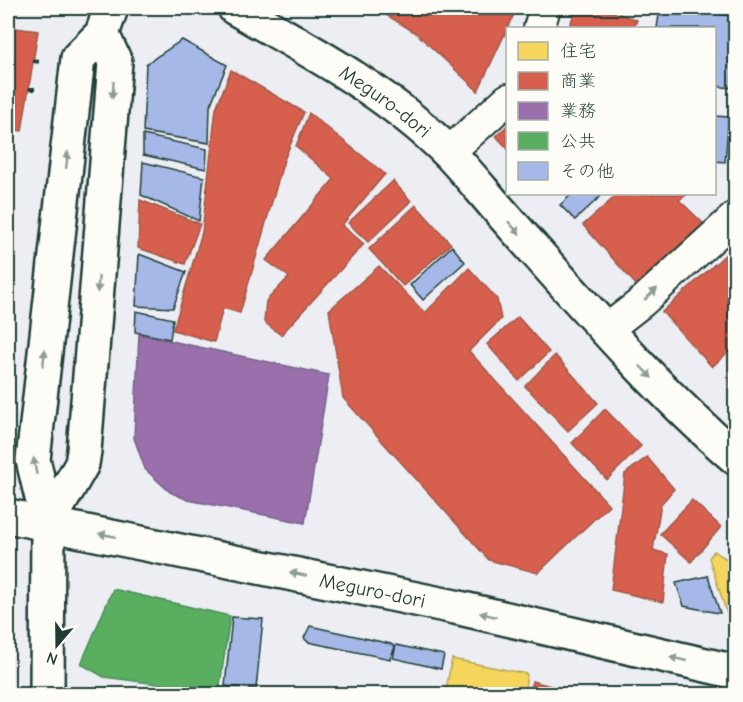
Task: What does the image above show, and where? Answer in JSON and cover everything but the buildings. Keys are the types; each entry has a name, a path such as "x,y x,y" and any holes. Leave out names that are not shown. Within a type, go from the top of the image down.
{"main road":[{"name":"Meguro-dori","path":"235,8 348,74 389,103 448,153 606,330 692,421 735,458"},
{"path":"48,523 82,464 84,451 115,62 106,21"},
{"path":"47,694 48,523 33,460 78,58 106,21"},
{"name":"Meguro-dori","path":"8,516 455,607 735,672"}],"street":[{"path":"539,27 545,8"},
{"path":"448,153 506,100"},
{"path":"606,330 642,302 735,216"}],"path":[{"path":"33,60 41,62"},
{"path":"29,88 37,89"}]}
